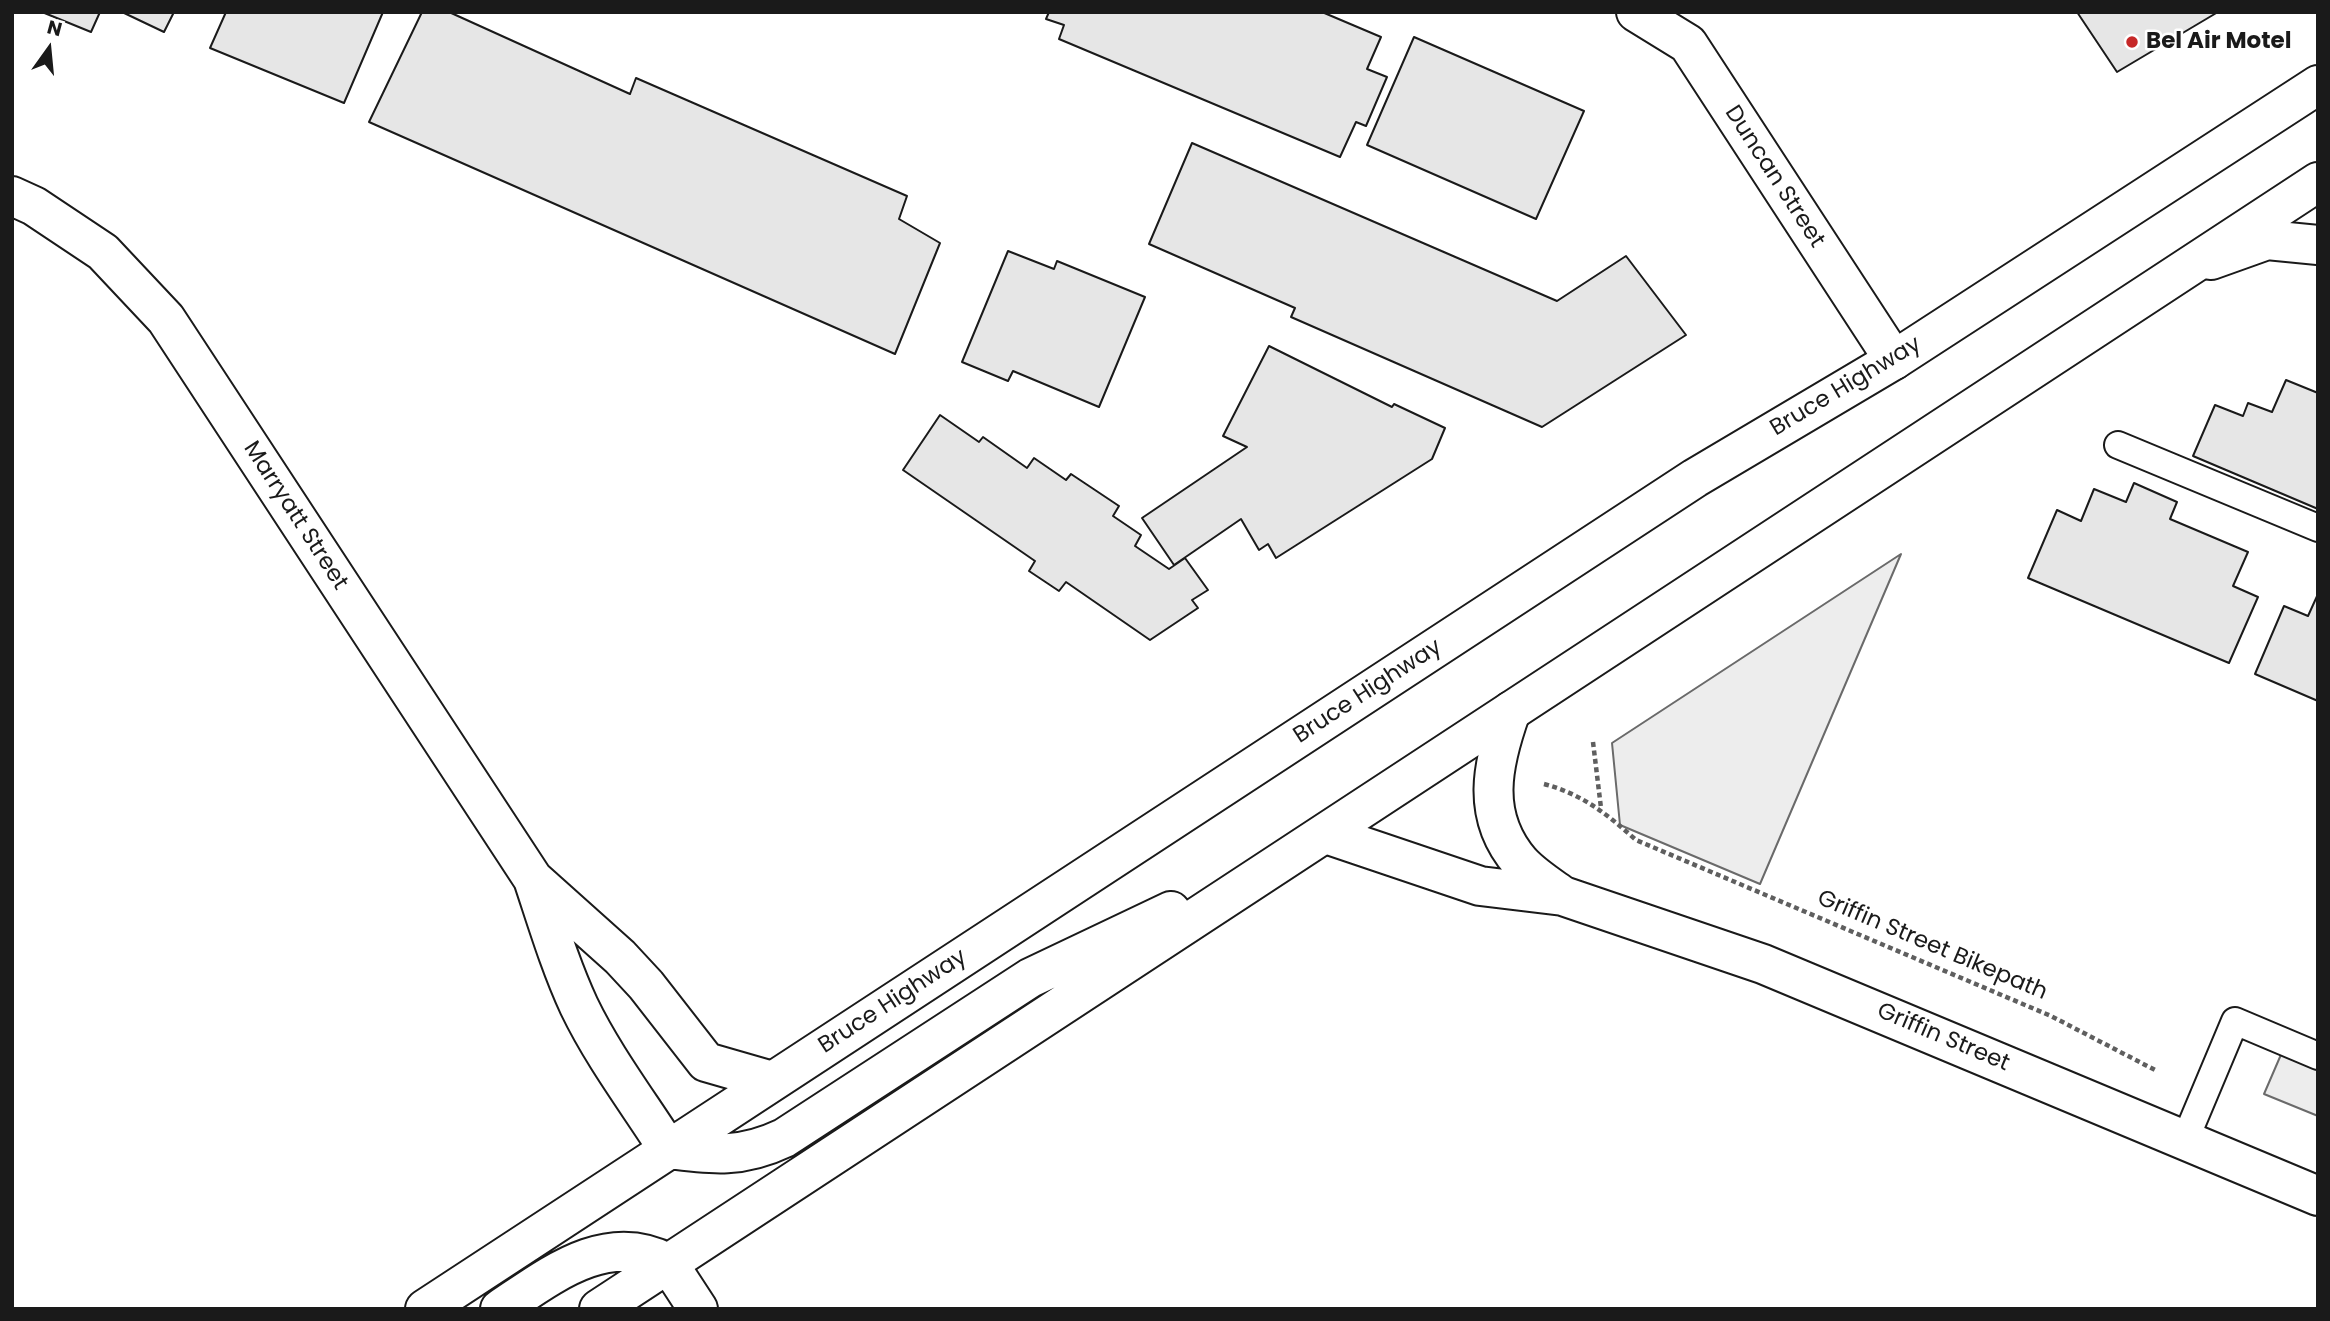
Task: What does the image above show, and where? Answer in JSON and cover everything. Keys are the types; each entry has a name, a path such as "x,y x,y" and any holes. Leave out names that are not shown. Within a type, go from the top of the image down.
{"main road":[{"name":"Duncan Street","path":"1636,12 1688,44 1894,360"},
{"name":"Bruce Highway","path":"425,1309 1695,478 1894,360 2318,85"},
{"path":"599,1309 2318,183"},
{"name":"Marryatt Street","path":"12,196 34,206 103,252 166,319 533,879 566,977 580,1008 668,1149"},
{"path":"2187,268 2267,240 2318,245"},
{"name":"Griffin Street","path":"1511,711 1495,762 1493,797 1497,824 1506,843 1521,863 1563,896"},
{"path":"668,1149 740,1153 764,1148 784,1138 1030,978 1317,840"},
{"name":"Griffin Street","path":"1317,840 1480,886 1563,896 1790,974 2318,1196"},
{"name":"Marryatt Street","path":"533,879 620,957 646,985 706,1062 772,1081"},
{"path":"500,1309 564,1267 584,1258 609,1252 639,1252 668,1263 698,1309"}],"lane":[{"path":"2118,445 2318,528"},
{"path":"2185,1140 2235,1021 2318,1056"}],"path":[{"path":"1593,742 1601,809"},
{"name":"Griffin Street Bikepath","path":"1534,781 1563,789 1601,809 1636,840 2051,1016 2204,1095"}],"shaded area":[{"path":"1901,554 1760,884 1620,825 1612,743"},
{"path":"2286,1043 2318,1056 2318,1116 2264,1094"}],"building":[{"path":"42,12 100,12 91,32"},
{"path":"122,12 174,12 164,32"},
{"path":"226,12 383,12 344,103 210,48"},
{"path":"422,12 449,12 630,94 636,78 907,196 899,219 940,243 895,354 369,122"},
{"path":"1049,12 1322,12 1381,37 1367,69 1387,77 1366,126 1356,122 1340,157 1059,39 1064,25 1046,19"},
{"name":"Bel Air Motel","path":"2077,12 2218,12 2117,72"},
{"path":"1414,37 1584,111 1536,219 1367,145"},
{"path":"1192,143 1557,301 1626,256 1686,335 1542,427 1291,317 1295,308 1149,244"},
{"path":"1008,251 1054,269 1057,261 1145,297 1099,407 1013,371 1008,381 962,362"},
{"path":"1269,346 1392,407 1394,404 1445,428 1432,459 1276,558 1268,544 1259,550 1241,519 1174,565 1142,518 1247,447 1223,436"},
{"path":"2286,380 2318,393 2318,509 2193,456 2215,405 2243,416 2248,403 2272,412"},
{"path":"940,415 979,442 983,437 1027,468 1034,458 1066,480 1071,474 1119,506 1113,516 1141,535 1135,546 1169,569 1185,558 1208,590 1192,600 1198,608 1150,640 1066,582 1059,591 1029,571 1035,561 903,470"},
{"path":"2134,483 2177,502 2170,519 2248,552 2233,586 2258,597 2229,663 2028,578 2057,510 2081,521 2094,489 2126,502"},
{"path":"2318,594 2318,701 2255,674 2284,606 2308,616"}],"place":[{"name":"Bel Air Motel","path":"2132,42"}]}
